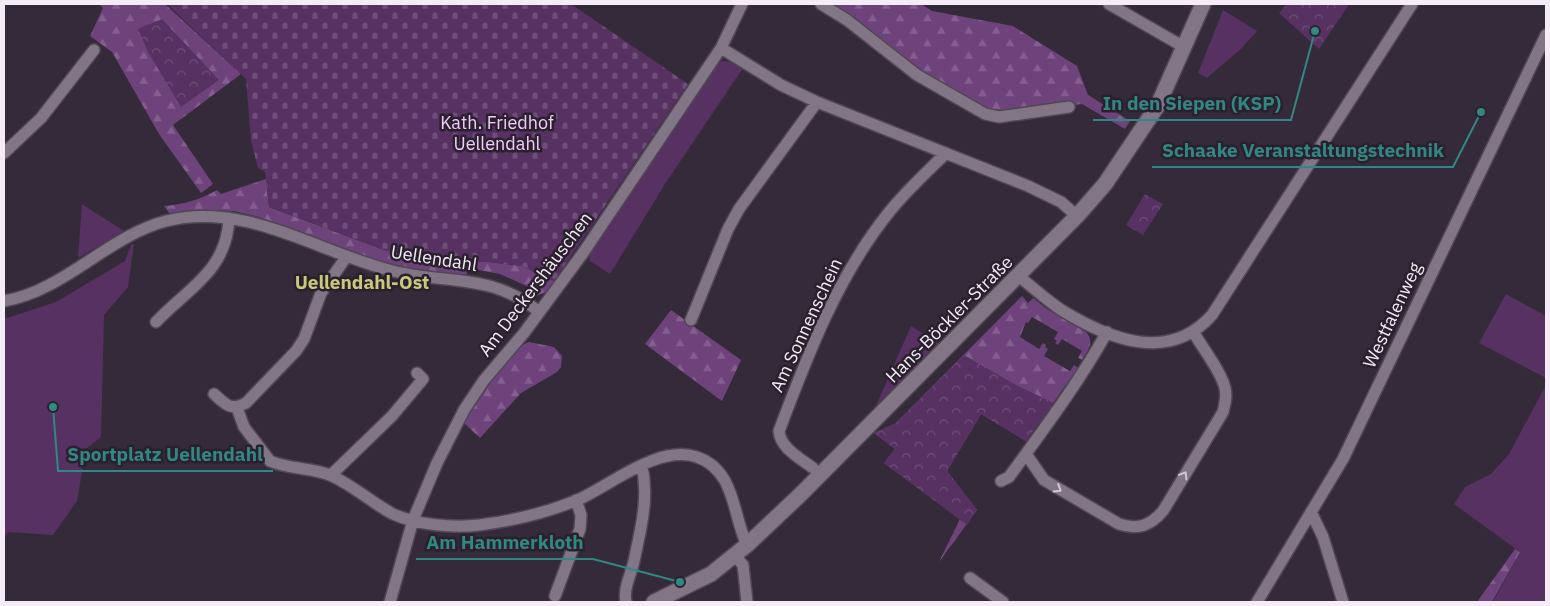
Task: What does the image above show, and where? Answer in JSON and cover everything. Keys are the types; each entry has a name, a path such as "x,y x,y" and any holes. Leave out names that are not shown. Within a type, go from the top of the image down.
{"street":[{"name":"Am Deckershäuschen","path":"390,602 413,520 437,463 464,410 484,380 539,312 583,253 721,48 733,27 742,4"},
{"path":"821,4 847,20 917,75 985,114 999,117 1069,107"},
{"path":"1109,4 1184,47"},
{"name":"Hans-Böckler-Straße","path":"654,602 711,574 735,556 801,494 1077,216 1105,184 1158,105 1203,4"},
{"path":"1018,276 1063,311 1106,332 1145,343 1169,342 1194,332 1212,315 1412,4"},
{"name":"Westfalenweg","path":"1257,602 1343,459 1544,48 1546,36"},
{"path":"721,48 781,85 817,102 1028,186 1061,202 1077,216"},
{"path":"4,153 41,118 68,86 94,50"},
{"path":"691,320 721,245 739,208 817,102"},
{"name":"Am Sonnenschein","path":"812,468 783,444 778,430 799,377 823,323 858,256 891,210 946,153"},
{"name":"Uellendahl","path":"4,301 51,283 139,231 166,221 202,216 248,220 347,256 406,274 471,281 493,286 516,295 539,312"},
{"path":"156,322 177,300 187,296 217,261 229,234 229,218"},
{"path":"214,394 227,406 237,408 246,403 296,351 304,340 321,293 347,256"},
{"path":"1001,480 1009,477 1026,454 1087,368 1106,332"},
{"path":"1026,454 1044,480 1119,524 1137,527 1153,522 1163,511 1223,412 1226,399 1225,388 1221,379 1194,332"},
{"path":"331,475 392,416 423,378 417,373"},
{"path":"237,408 244,427 270,461 331,475 394,514 413,520 445,525 478,525 538,513 576,500 658,458 678,455 696,457 714,467 728,483 735,503 740,530 747,545"},
{"path":"626,602 624,593 634,562 646,501 642,466"},
{"path":"555,596 580,529 581,515 576,500"},
{"path":"1311,512 1323,537 1343,602"},
{"path":"735,556 742,566 747,602"},
{"path":"970,578 1003,602"}],"green space":[{"path":"99,4 165,4 241,74 173,125 213,184 201,193 159,134 112,52 90,36 103,8"},
{"name":"Kath. Friedhof Uellendahl","path":"167,4 571,4 688,84 554,281 522,266 488,262 421,259 384,250 269,207 265,172 258,168 251,141 246,79"},
{"path":"825,4 921,4 932,11 1013,26 1077,66 1088,95 1130,121 1125,129 1082,104 993,115 925,77"},
{"path":"1287,4 1349,4 1319,49 1279,13"},
{"path":"1223,10 1257,31 1242,48 1207,78 1198,73"},
{"path":"162,19 219,80 181,107 148,52 138,29"},
{"path":"722,61 733,62 743,68 665,184 610,274 590,261 589,254 716,66"},
{"path":"266,179 269,207 384,250 421,259 488,262 522,266 554,281 548,291 534,297 528,295 531,288 500,274 468,268 466,276 393,266 259,217 234,211 195,210 170,214 164,206 192,201 217,190 221,194"},
{"path":"1145,194 1163,204 1143,235 1126,225"},
{"path":"82,204 124,231 78,258"},
{"path":"134,244 128,287 104,315 101,437 86,449 77,501 53,535 8,532 4,537 4,319 56,302 125,261 131,245"},
{"path":"1506,294 1546,316 1546,378 1479,343"},
{"path":"1022,296 1028,303 1033,298 1047,309 1086,332 1090,339 1090,346 1082,360 1078,358 1082,351 1062,339 1058,345 1055,343 1057,341 1054,339 1058,332 1032,317 1028,323 1026,322 1020,337 1039,349 1043,343 1046,345 1045,347 1048,349 1044,356 1070,371 1074,365 1078,368 1026,441 981,414 947,471 977,510 939,562 960,519 884,463 895,449 874,433 896,423"},
{"path":"671,310 741,360 722,401 645,344"},
{"path":"911,326 939,344 875,408"},
{"path":"529,342 554,347 562,356 561,367 557,372 521,393 480,438 464,423 502,365"},
{"path":"964,355 1016,385 1054,403 1026,441 981,414 947,471 977,510 967,525 884,463 895,449 874,433 896,423"},
{"path":"1546,385 1546,602 1493,602 1520,552 1454,504 1465,487 1491,474 1509,454"},
{"path":"1515,549 1520,552 1492,602 1477,602"}],"place":[{"name":"In den Siepen (KSP)","path":"1315,31"},
{"name":"Schaake Veranstaltungstechnik","path":"1481,112"},
{"name":"Sportplatz Uellendahl","path":"53,407"},
{"name":"Am Hammerkloth","path":"680,582"}],"district":[{"name":"Uellendahl-Ost","path":"362,282"}]}
